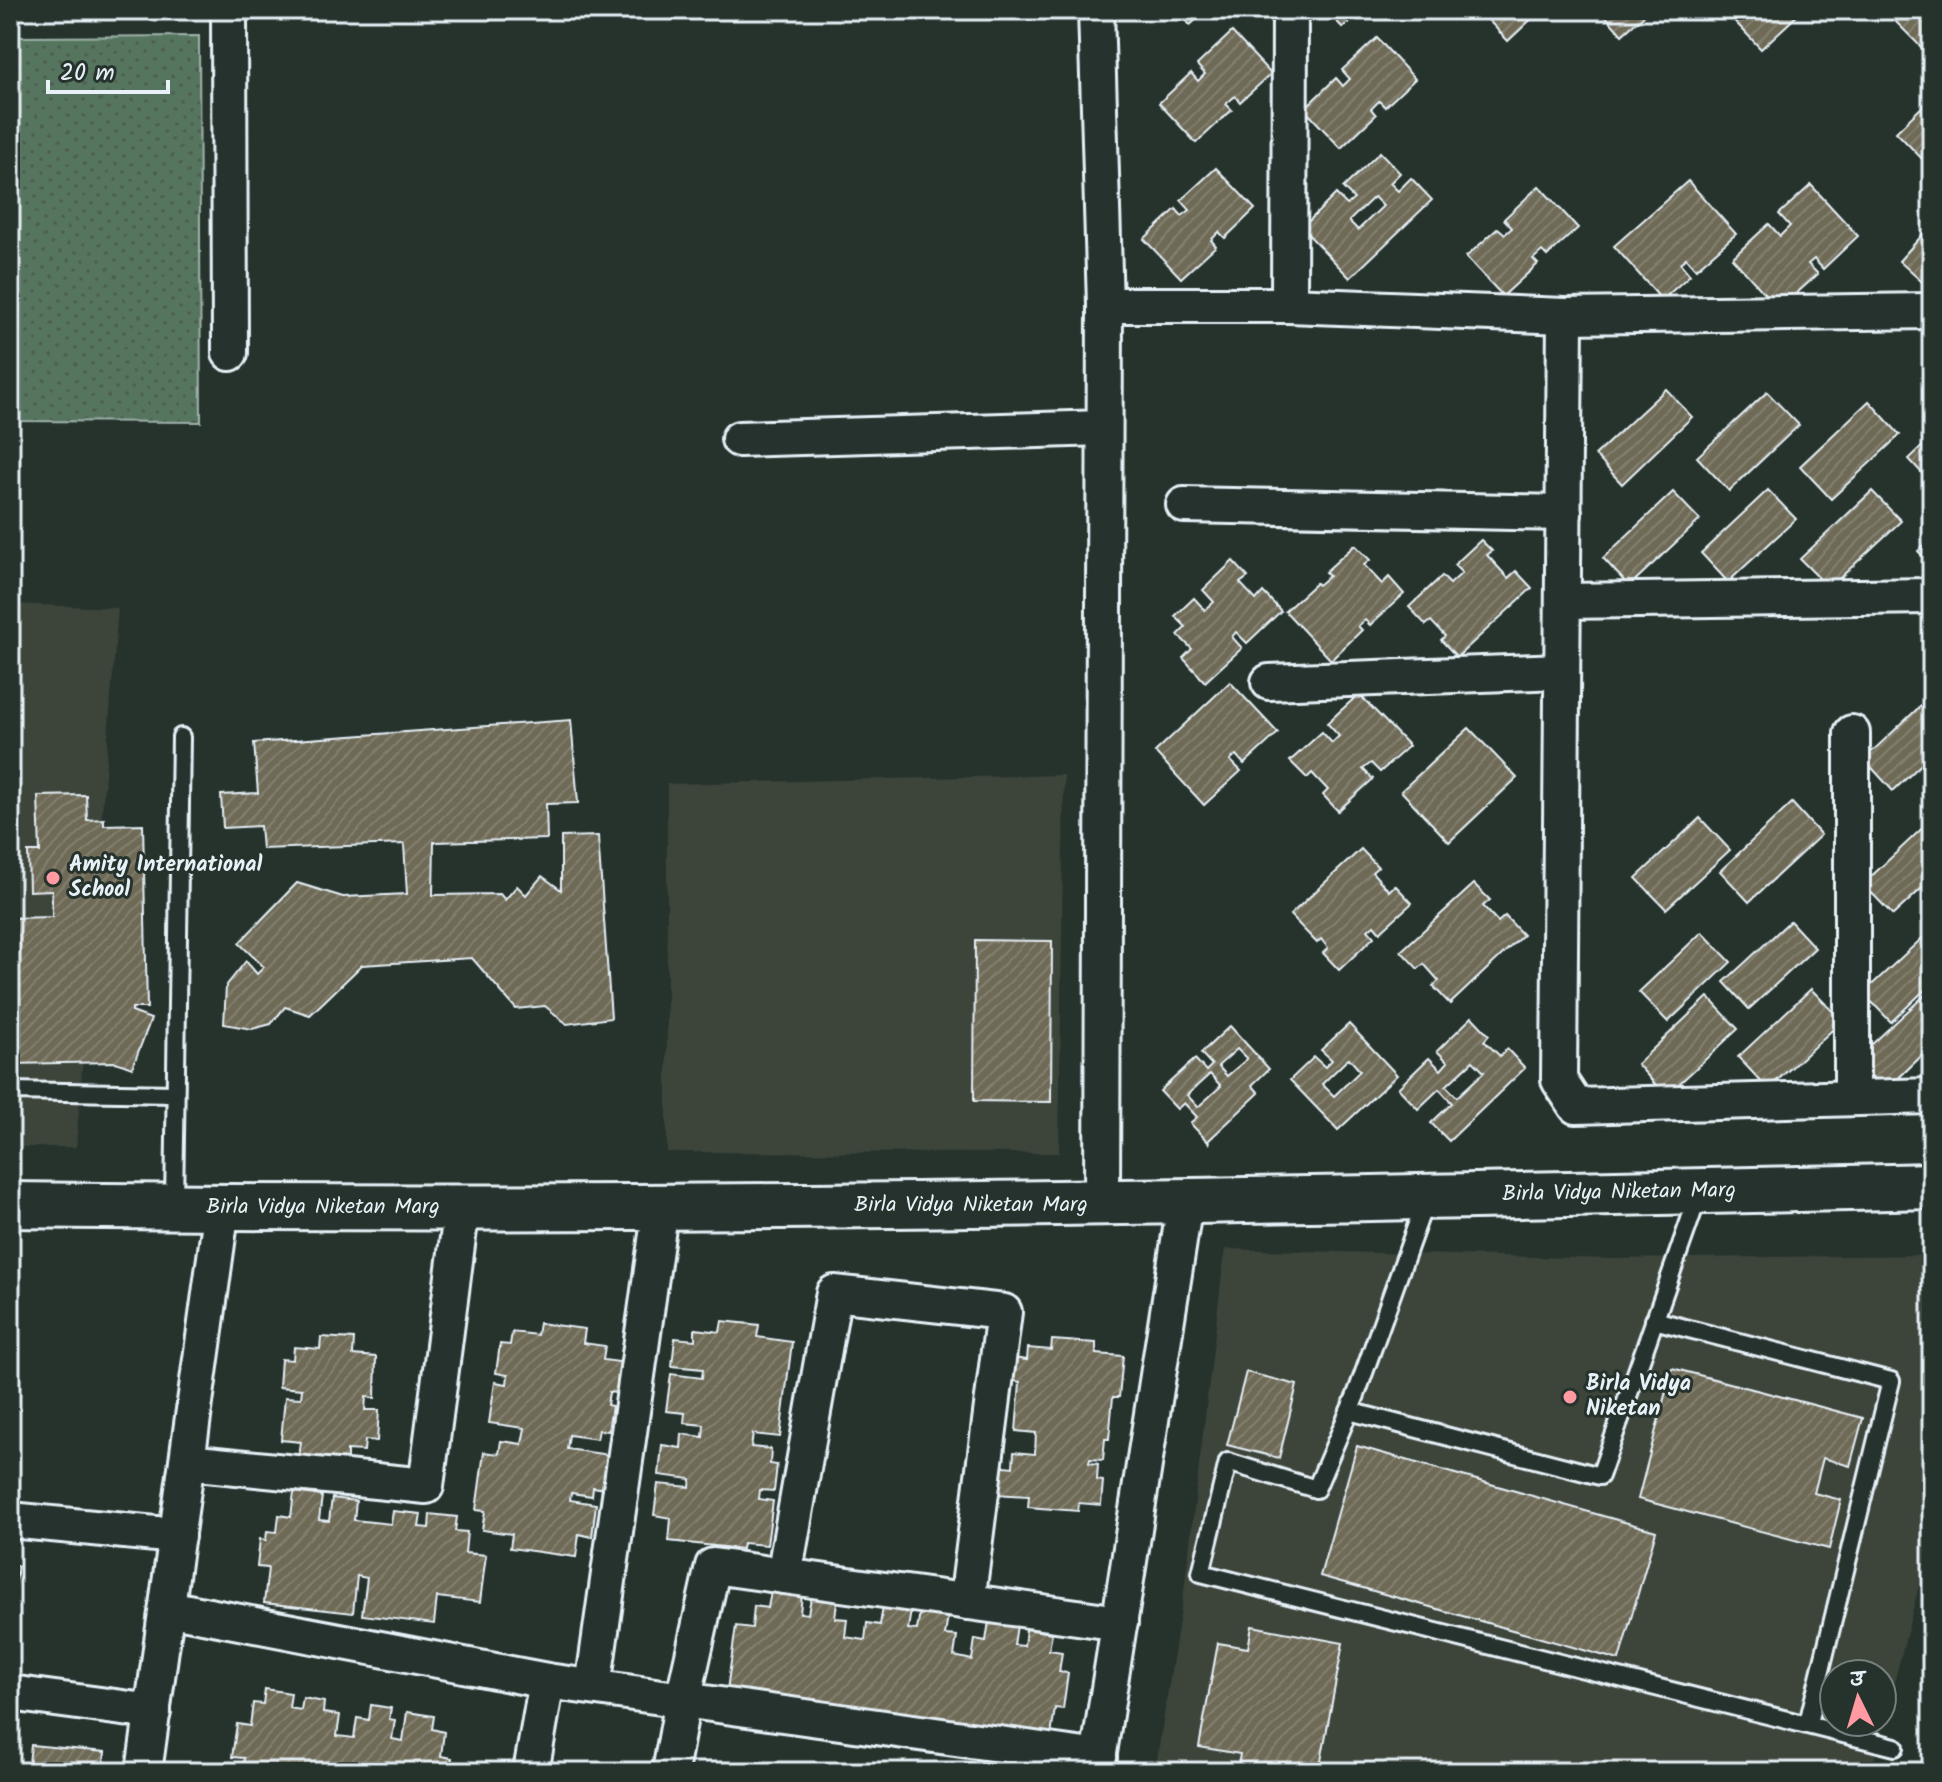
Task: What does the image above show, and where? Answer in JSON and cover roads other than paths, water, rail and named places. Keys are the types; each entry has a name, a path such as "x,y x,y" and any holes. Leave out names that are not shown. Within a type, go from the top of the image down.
{"street":[{"path":"229,10 230,353"},
{"path":"1096,10 1105,305 1102,1204"},
{"path":"1289,305 1290,10"},
{"path":"1105,305 1289,305 1565,316 1932,311"},
{"path":"1565,316 1559,1080 1576,1106 1932,1096"},
{"path":"739,439 1104,428"},
{"path":"1184,505 1564,513"},
{"path":"1563,601 1932,596"},
{"path":"1269,682 1562,671"},
{"path":"1852,733 1852,1098"},
{"name":"Birla Vidya Niketan Marg","path":"10,1205 1102,1204 1932,1186"},
{"path":"167,1608 547,1681 1098,1765 1185,1203"},
{"path":"187,1462 426,1486 462,1206"},
{"path":"593,1687 661,1206"},
{"path":"144,1772 222,1207"},
{"path":"784,1576 834,1293 1004,1312 967,1602"},
{"path":"10,1520 177,1536"},
{"path":"670,1772 713,1566 1120,1623"},
{"path":"531,1772 547,1681"},
{"path":"10,1693 153,1712"}],"lane":[{"path":"174,1207 181,737"},
{"path":"10,1091 175,1094"},
{"path":"1349,1411 1600,1476 1700,1192"},
{"path":"1426,1197 1349,1411 1316,1489 1228,1462 1201,1573 1895,1747"},
{"path":"1654,1320 1891,1381 1808,1723"}],"place":[{"name":"Amity International School","path":"53,878"},
{"name":"Birla Vidya Niketan","path":"1570,1397"}]}
